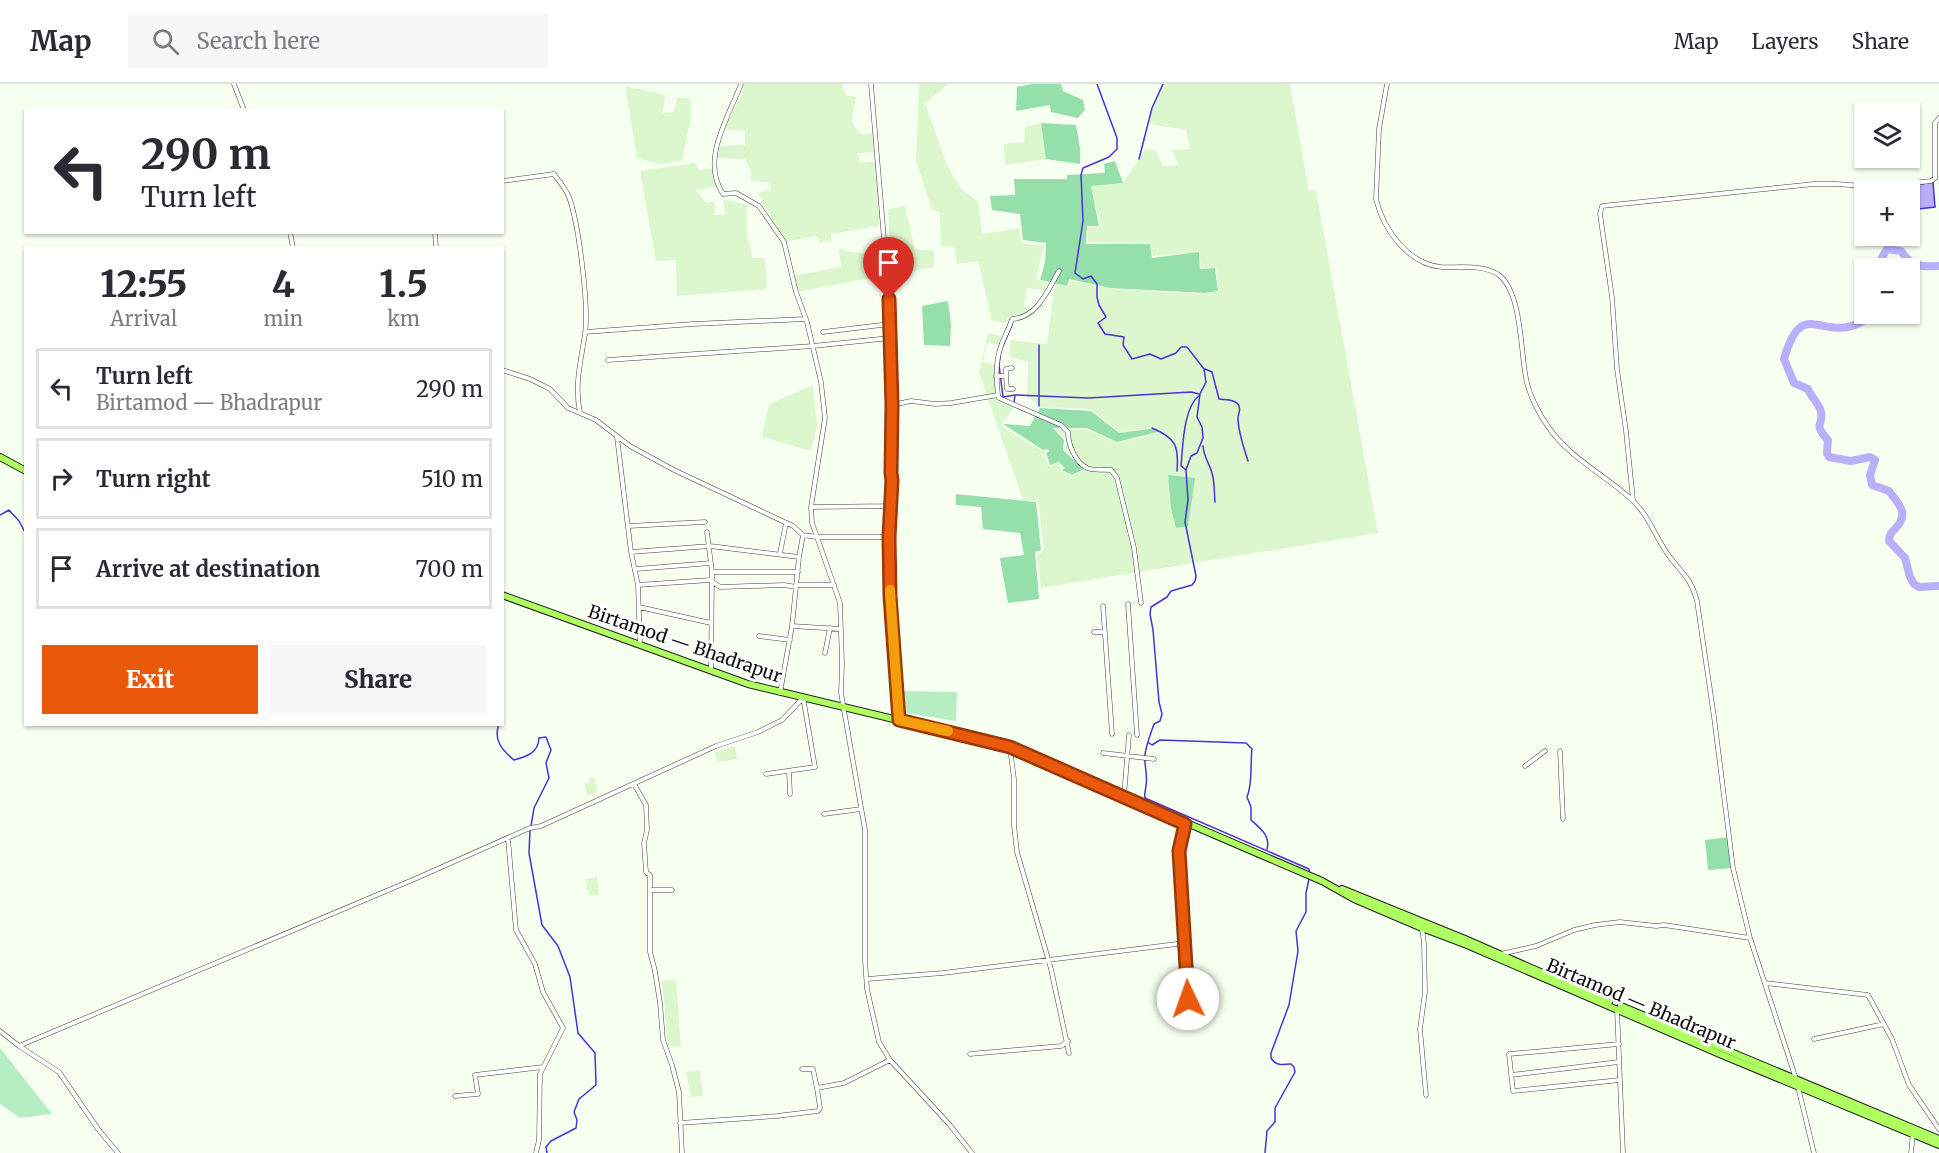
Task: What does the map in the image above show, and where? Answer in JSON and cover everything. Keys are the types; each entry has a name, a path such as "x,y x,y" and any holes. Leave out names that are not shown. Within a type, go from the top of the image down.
{"main road":[{"path":"0,457 24,470"},
{"name":"Birtamod — Bhadrapur","path":"504,596 711,671 780,693 1010,747 1185,824 1333,886 1353,892 1681,1033 1722,1055 1797,1082 1939,1139"},
{"name":"Birtamod — Bhadrapur","path":"1333,886 1354,899 1422,928 1498,956"},
{"name":"Birtamod — Bhadrapur","path":"1797,1082 1939,1145"}],"street":[{"path":"234,84 243,108"},
{"path":"741,84 716,146 716,177 723,194 736,193 759,206 784,242 821,382 825,418 811,507 812,523 840,603 843,707 865,830 866,980 879,1042 890,1060 949,1124 972,1153"},
{"path":"872,84 890,324 892,405 890,596 899,720"},
{"path":"1387,84 1379,129 1376,199 1390,234 1413,256 1427,264 1438,267 1483,269 1501,276 1513,300 1520,328 1527,385 1548,428 1581,460 1634,501 1653,527 1667,554 1692,584 1697,601 1714,717 1733,868 1750,938 1797,1082 1814,1153"},
{"path":"1634,501 1617,369 1612,297 1600,214 1602,206 1814,184 1877,187 1931,181 1935,178 1935,123 1939,118"},
{"path":"504,181 554,174 569,197 582,271 585,332 579,360 577,400 580,412"},
{"path":"1059,271 1029,315 1021,319 1012,319 1001,347 996,376 998,395 999,398 1061,424 1068,432 1068,443 1082,465 1089,469 1111,470 1117,478 1134,548 1141,603"},
{"path":"585,332 805,319"},
{"path":"823,332 890,324"},
{"path":"608,360 813,346 890,338"},
{"path":"1012,368 1006,369 1006,389 1013,389"},
{"path":"504,371 550,388 568,408 596,420 617,437 674,470 798,529 803,535 889,537"},
{"path":"996,376 1006,376"},
{"path":"892,405 911,401 951,403 998,395"},
{"path":"617,437 631,552 639,585 640,645"},
{"path":"811,507 891,506"},
{"path":"628,526 705,522"},
{"path":"780,553 786,523"},
{"path":"706,532 711,563 711,671"},
{"path":"780,693 790,640 803,535"},
{"path":"631,552 710,546 799,556"},
{"path":"636,569 711,563"},
{"path":"711,572 798,572"},
{"path":"639,585 710,580 720,587 834,585"},
{"path":"1128,604 1137,735"},
{"path":"1103,606 1112,734"},
{"path":"639,607 711,623"},
{"path":"792,626 840,629"},
{"path":"825,653 830,628"},
{"path":"1094,632 1105,632"},
{"path":"759,636 790,640"},
{"path":"766,774 815,767 803,697"},
{"path":"20,1046 531,828 541,826 716,746 758,732 782,720 803,697"},
{"path":"1124,797 1129,735"},
{"path":"1010,747 1014,779 1014,825 1017,852 1049,959 1070,1053"},
{"path":"1560,751 1563,819"},
{"path":"1525,766 1545,752"},
{"path":"1103,753 1154,759"},
{"path":"789,771 790,794"},
{"path":"633,784 646,805 647,830 644,857 646,872 650,875 650,952 660,1003 663,1040 678,1092 681,1153"},
{"path":"824,814 861,809"},
{"path":"1185,824 1179,851 1189,1018"},
{"path":"507,839 516,930 535,964 543,992 563,1028 540,1074 539,1140 536,1153"},
{"path":"650,890 672,890"},
{"path":"1498,956 1536,946 1582,927 1620,922 1664,925 1750,938"},
{"path":"1422,928 1425,992 1420,1029 1426,1095"},
{"path":"866,980 943,973 1185,943"},
{"path":"1765,983 1866,994 1870,997 1884,1023 1909,1085 1939,1129"},
{"path":"1618,1007 1623,1153"},
{"path":"1814,1039 1884,1023"},
{"path":"0,1031 59,1072 98,1129 118,1153"},
{"path":"970,1054 1061,1046 1068,1041"},
{"path":"1619,1044 1509,1054 1513,1091 1620,1080"},
{"path":"817,1088 844,1083 890,1060"},
{"path":"1511,1075 1619,1062"},
{"path":"455,1096 478,1094 475,1075 543,1067"},
{"path":"680,1123 818,1111 820,1108 813,1068 802,1069"},
{"path":"1911,1153 1913,1133"}],"green space":[{"path":"743,84 842,84 846,95 856,97 852,121 856,129 862,134 874,133 876,152 858,153 860,163 877,161 882,210 878,226 831,234 831,241 820,243 817,236 784,242 758,193 771,190 770,183 751,180 751,171 745,159 715,158 716,146 745,145 745,131 724,129 742,94"},
{"path":"919,84 949,84 925,103 947,165 962,190 978,201 982,234 1019,228 1022,243 1044,245 1036,279 1048,284 1044,290 1027,288 1024,307 1030,308 1025,314 1008,317 1006,323 992,321 978,261 957,264 954,247 941,246 940,212 932,210 916,161"},
{"path":"1032,84 1061,84 1063,91 1083,100 1085,110 1078,118 1051,112 1050,105 1016,111 1017,87"},
{"path":"1163,84 1290,84 1309,191 1316,190 1378,533 1041,588 1037,556 1044,550 1038,501 1023,500 979,373 988,333 1001,336 1000,345 987,343 983,362 994,365 997,401 1014,407 1001,426 1042,451 1046,451 1044,453 1048,466 1058,463 1061,470 1071,477 1085,469 1065,449 1066,439 1055,429 1087,429 1117,443 1159,433 1157,427 1119,432 1091,409 1041,407 1027,397 1028,362 1010,357 1010,340 1047,344 1055,284 1068,287 1069,280 1110,289 1204,294 1219,291 1216,268 1201,268 1199,252 1153,256 1150,243 1088,242 1088,227 1101,227 1091,186 1123,183 1146,148 1156,151 1163,166 1178,165 1172,150 1190,149 1186,130 1149,124 1152,108"},
{"path":"625,86 665,95 663,113 674,112 677,97 691,99 691,118 682,161 660,164 637,158"},
{"path":"1041,123 1046,159 1005,165 1004,144 1024,142 1025,127"},
{"path":"1041,123 1076,125 1080,164 1046,159"},
{"path":"1115,161 1123,183 1091,186 1099,226 1087,226 1086,244 1150,244 1152,258 1199,252 1200,269 1215,268 1218,291 1205,293 1110,288 1069,279 1067,286 1040,280 1045,262 1046,243 1023,240 1020,214 992,210 990,196 1015,195 1014,179 1067,179 1067,175 1105,173 1104,164"},
{"path":"695,163 699,170 715,168 718,186 696,190 706,203 714,201 715,215 725,214 723,199 747,205 747,236 753,258 765,258 767,289 677,296 676,260 656,261 640,171"},
{"path":"905,206 915,249 934,251 934,267 891,275 888,209"},
{"path":"839,249 864,254 870,266 882,264 882,276 796,292 792,276 841,267"},
{"path":"948,301 951,324 950,346 924,345 922,306"},
{"path":"813,385 817,427 811,451 762,437 769,404"},
{"path":"1040,408 1091,411 1119,433 1157,428 1158,432 1117,442 1087,428 1053,428 1064,440 1063,450 1084,469 1072,475 1062,470 1065,468 1059,462 1050,465 1046,453 1049,452 1048,449 1043,450 1003,424 1030,426"},
{"path":"1168,475 1195,478 1188,526 1176,528 1171,508"},
{"path":"956,494 1036,502 1041,550 1035,552 1039,599 1008,603 1000,558 1024,555 1020,533 983,529 981,507 956,505"},
{"path":"898,691 957,692 956,721 900,712"},
{"path":"735,746 737,759 717,762 715,752"},
{"path":"594,777 598,792 588,796 584,783 589,783 589,778"},
{"path":"1729,837 1733,868 1708,870 1705,840"},
{"path":"597,877 599,895 589,895 585,879"},
{"path":"676,979 681,1048 668,1045 662,981"},
{"path":"0,1048 52,1114 20,1118 0,1104"},
{"path":"700,1071 703,1096 691,1097 686,1072"}],"shaded area":[{"path":"1933,182 1935,207 1920,209 1920,184"}],"waterway":[{"path":"1097,84 1117,138 1117,149 1109,157 1083,168 1081,175 1083,221 1075,273 1083,279 1091,276 1097,284 1099,305 1106,317 1098,323 1105,334 1124,337 1123,345 1132,359 1150,354 1161,359 1176,353 1181,347 1187,347 1204,369 1206,382 1200,394 1197,417 1202,427 1203,438 1197,453 1191,456 1186,470 1188,500 1185,522 1196,576 1195,581 1192,585 1171,591 1167,597 1151,607 1162,714 1160,721 1154,724 1146,749 1145,798 1309,869 1310,875"},
{"path":"1139,159 1152,108 1163,84"},
{"path":"1882,258 1887,249 1901,251 1907,258"},
{"path":"1920,265 1939,266"},
{"path":"1856,324 1836,328 1807,324 1799,329 1791,339 1784,359 1794,383 1808,389 1820,409 1822,416 1820,427 1828,440 1829,457 1851,461 1870,457 1875,460 1870,475 1872,485 1889,491 1899,505 1902,514 1902,518 1890,534 1889,541 1905,558 1914,584 1919,587 1939,586"},
{"path":"1003,346 1012,325"},
{"path":"1039,345 1039,406"},
{"path":"1001,350 999,365 1003,397 1015,395 1014,403"},
{"path":"1205,369 1212,372 1219,399 1234,401 1239,406 1239,429 1248,461"},
{"path":"1015,395 1088,398 1191,392 1199,394"},
{"path":"1186,470 1181,466 1185,427 1190,408 1200,395"},
{"path":"1152,428 1166,435 1174,444 1177,471"},
{"path":"1203,446 1213,477 1215,502"},
{"path":"0,515 9,510 24,530"},
{"path":"498,726 498,740 514,760 531,753 537,747 539,738 546,737 551,750 546,763 549,778 534,808 531,826"},
{"path":"1149,743 1152,745 1160,740 1246,743 1252,749 1251,780 1247,797 1251,807 1251,820 1266,836 1267,849"},
{"path":"530,830 529,853 542,925 558,946 570,977 578,1033 595,1053 596,1085 579,1099 574,1112 577,1120 576,1128 551,1141 546,1147 547,1153"},
{"path":"1265,1153 1267,1131 1275,1122 1275,1108 1295,1072 1291,1064 1277,1064 1271,1058 1271,1053 1289,1005 1298,951 1296,931 1306,912 1309,879"}],"slow traffic":[{"path":"890,590 899,720 948,731"}],"route":[{"path":"889,299 892,405 890,596 899,720 1010,747 1185,824 1179,851 1188,999"}]}
